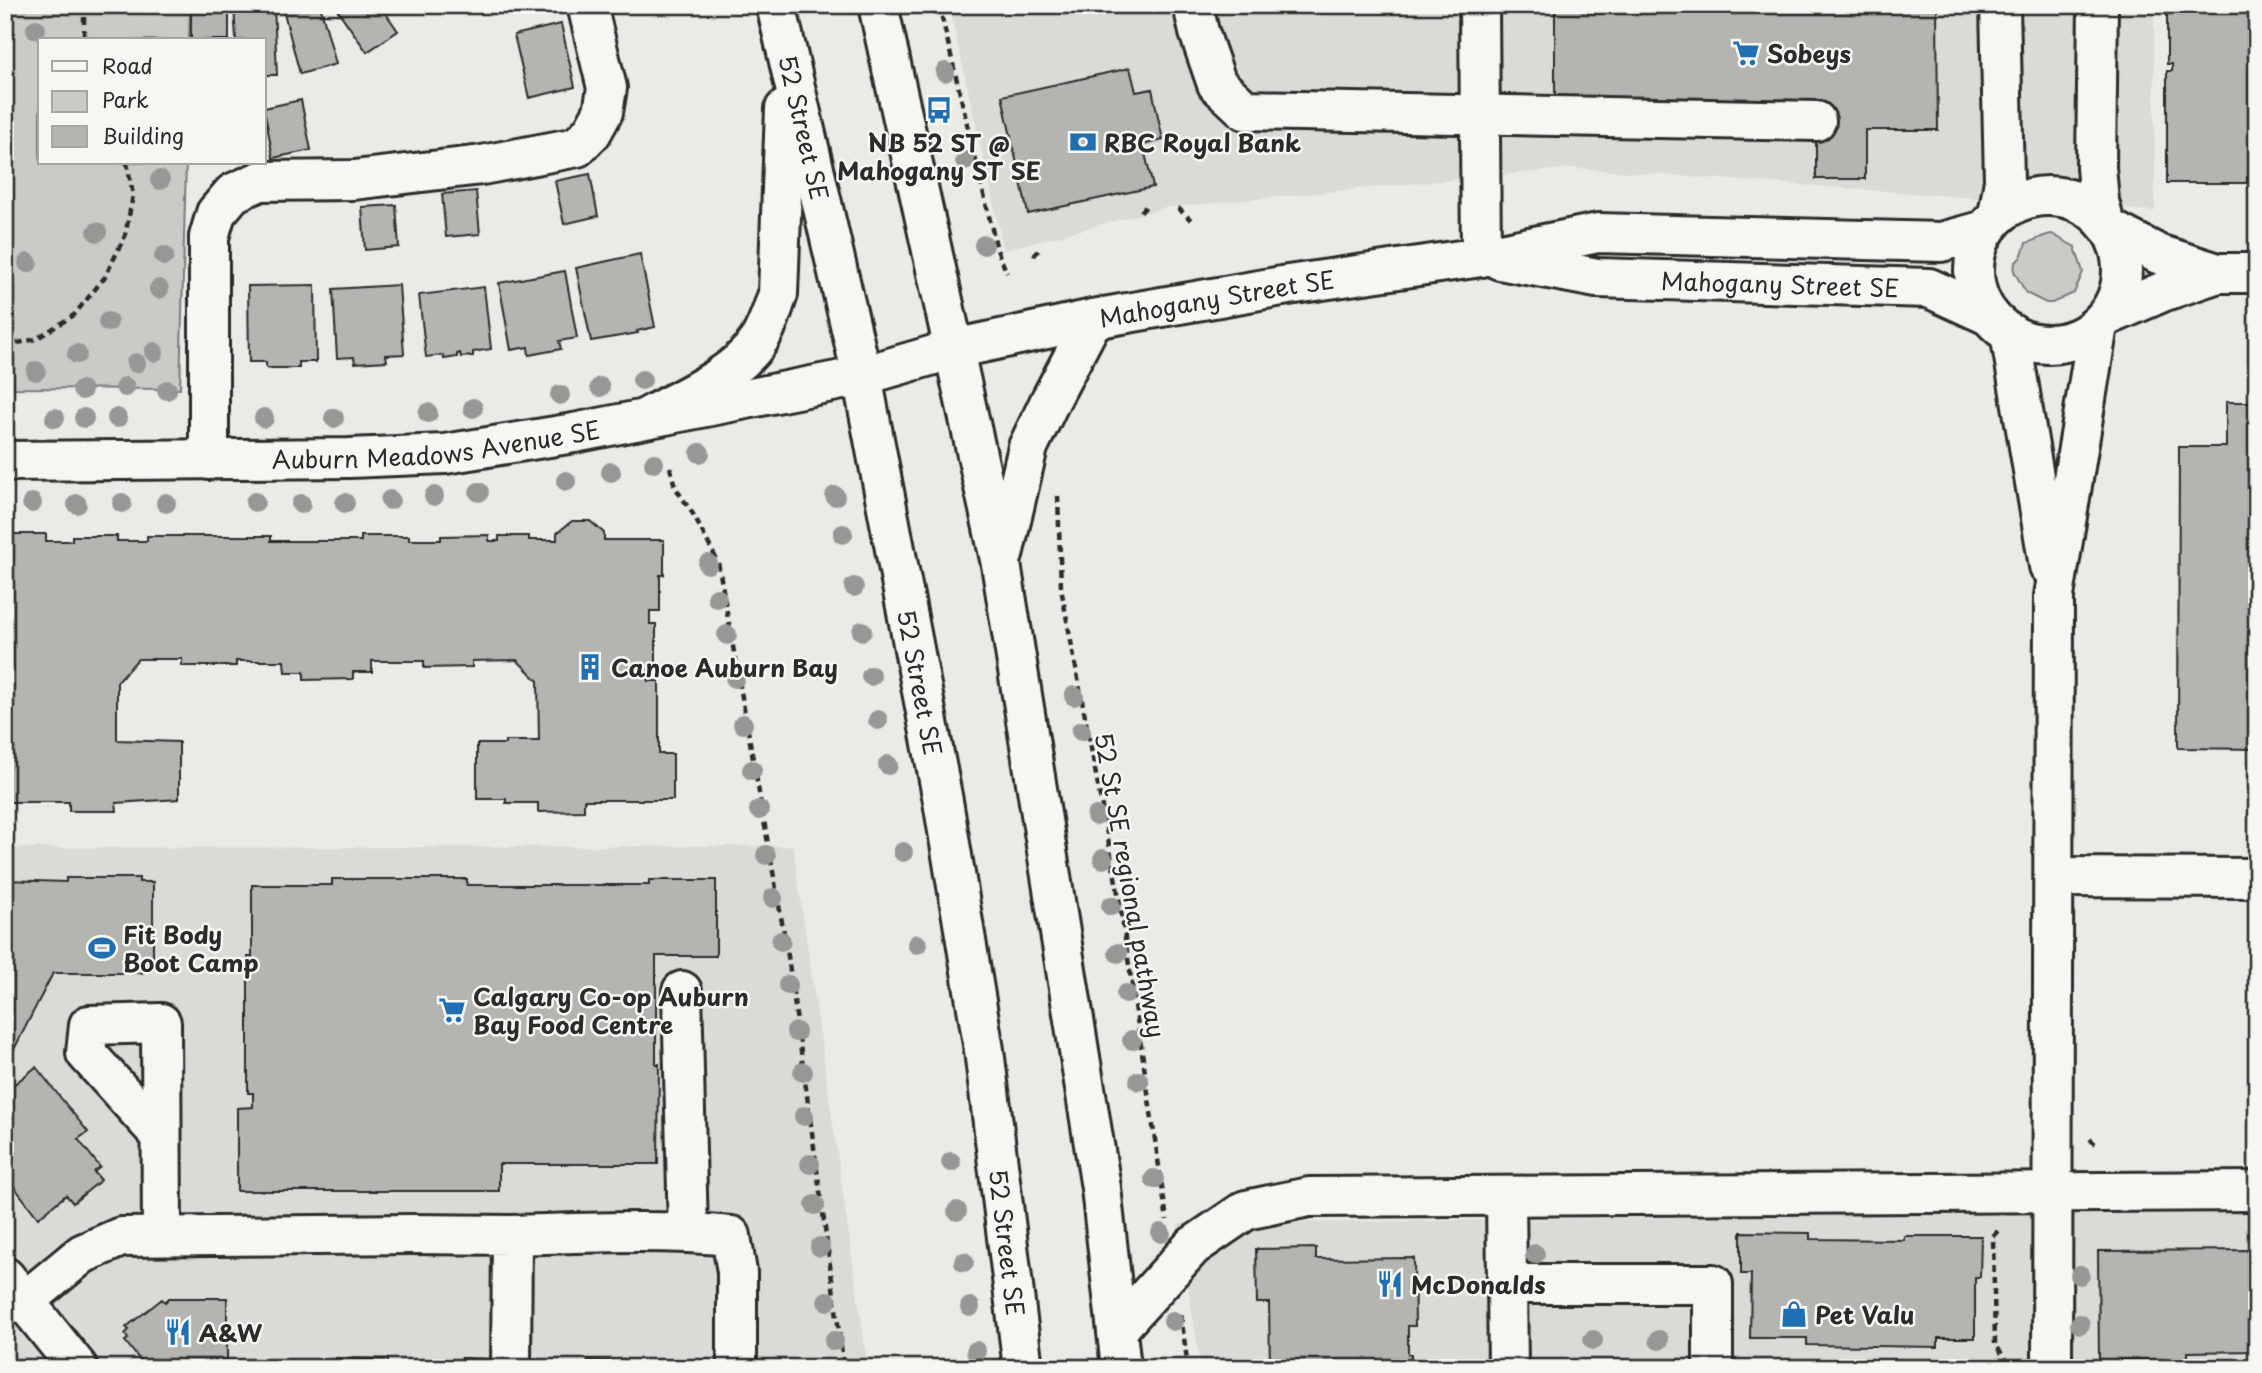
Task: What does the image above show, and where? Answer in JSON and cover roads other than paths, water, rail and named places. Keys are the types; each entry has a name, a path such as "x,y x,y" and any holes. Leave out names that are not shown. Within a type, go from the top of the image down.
{"main road":[{"path":"209,460 209,237 216,213 233,192 260,181 354,180 482,164 577,147 592,132 603,112 607,88 587,5"},
{"name":"52 Street SE","path":"775,5 862,376 941,789 984,1050 1023,1368"},
{"path":"878,5 1001,564 1101,1188 1121,1368"},
{"path":"1193,5 1199,32 1217,84 1245,110 1816,121"},
{"path":"1479,5 1481,257"},
{"path":"2000,5 2004,181 1992,223 1976,252 1974,274 1979,296 2000,325 2054,596"},
{"path":"2052,1368 2054,596 2102,320 2118,296 2123,274 2121,252 2099,201 2096,167 2098,5"},
{"path":"646,418 734,368 757,344 768,323 778,294 786,57"},
{"path":"1992,223 2018,202 2040,196 2064,198 2085,206 2108,225 2158,254 2218,273 2257,273"},
{"name":"Mahogany Street SE","path":"862,376 954,349 1093,319 1288,285 1481,257 1598,233 1941,242 1992,223"},
{"name":"Mahogany Street SE","path":"1481,257 1597,278 1929,288 2000,325"},
{"path":"2000,325 2031,342 2055,344 2078,338 2102,320 2162,292 2218,273"},
{"path":"1001,564 1028,447 1093,319"},
{"name":"Auburn Meadows Avenue SE","path":"5,461 349,458 445,454 574,433 862,376"},
{"path":"2054,877 2257,878"},
{"path":"682,990 688,1232"},
{"path":"161,1136 162,1237"},
{"path":"1117,1331 1193,1246 1246,1210 1309,1197 2257,1191"},
{"path":"1506,1196 1508,1368"},
{"path":"79,1368 15,1289 103,1243 121,1237 512,1235 632,1231 688,1232 731,1237 737,1272 737,1368"},
{"path":"511,1368 512,1235"},
{"path":"1507,1284 1713,1284 1713,1368"}],"place":[{"name":"Sobeys","path":"1746,53"},
{"name":"NB 52 ST @ Mahogany ST SE","path":"939,110"},
{"name":"RBC Royal Bank","path":"1083,142"},
{"name":"Canoe Auburn Bay","path":"590,667"},
{"name":"Fit Body Boot Camp","path":"102,948"},
{"name":"Calgary Co-op Auburn Bay Food Centre","path":"452,1010"},
{"name":"McDonalds","path":"1390,1284"},
{"name":"Pet Valu","path":"1794,1314"},
{"name":"A&W","path":"178,1332"}]}
